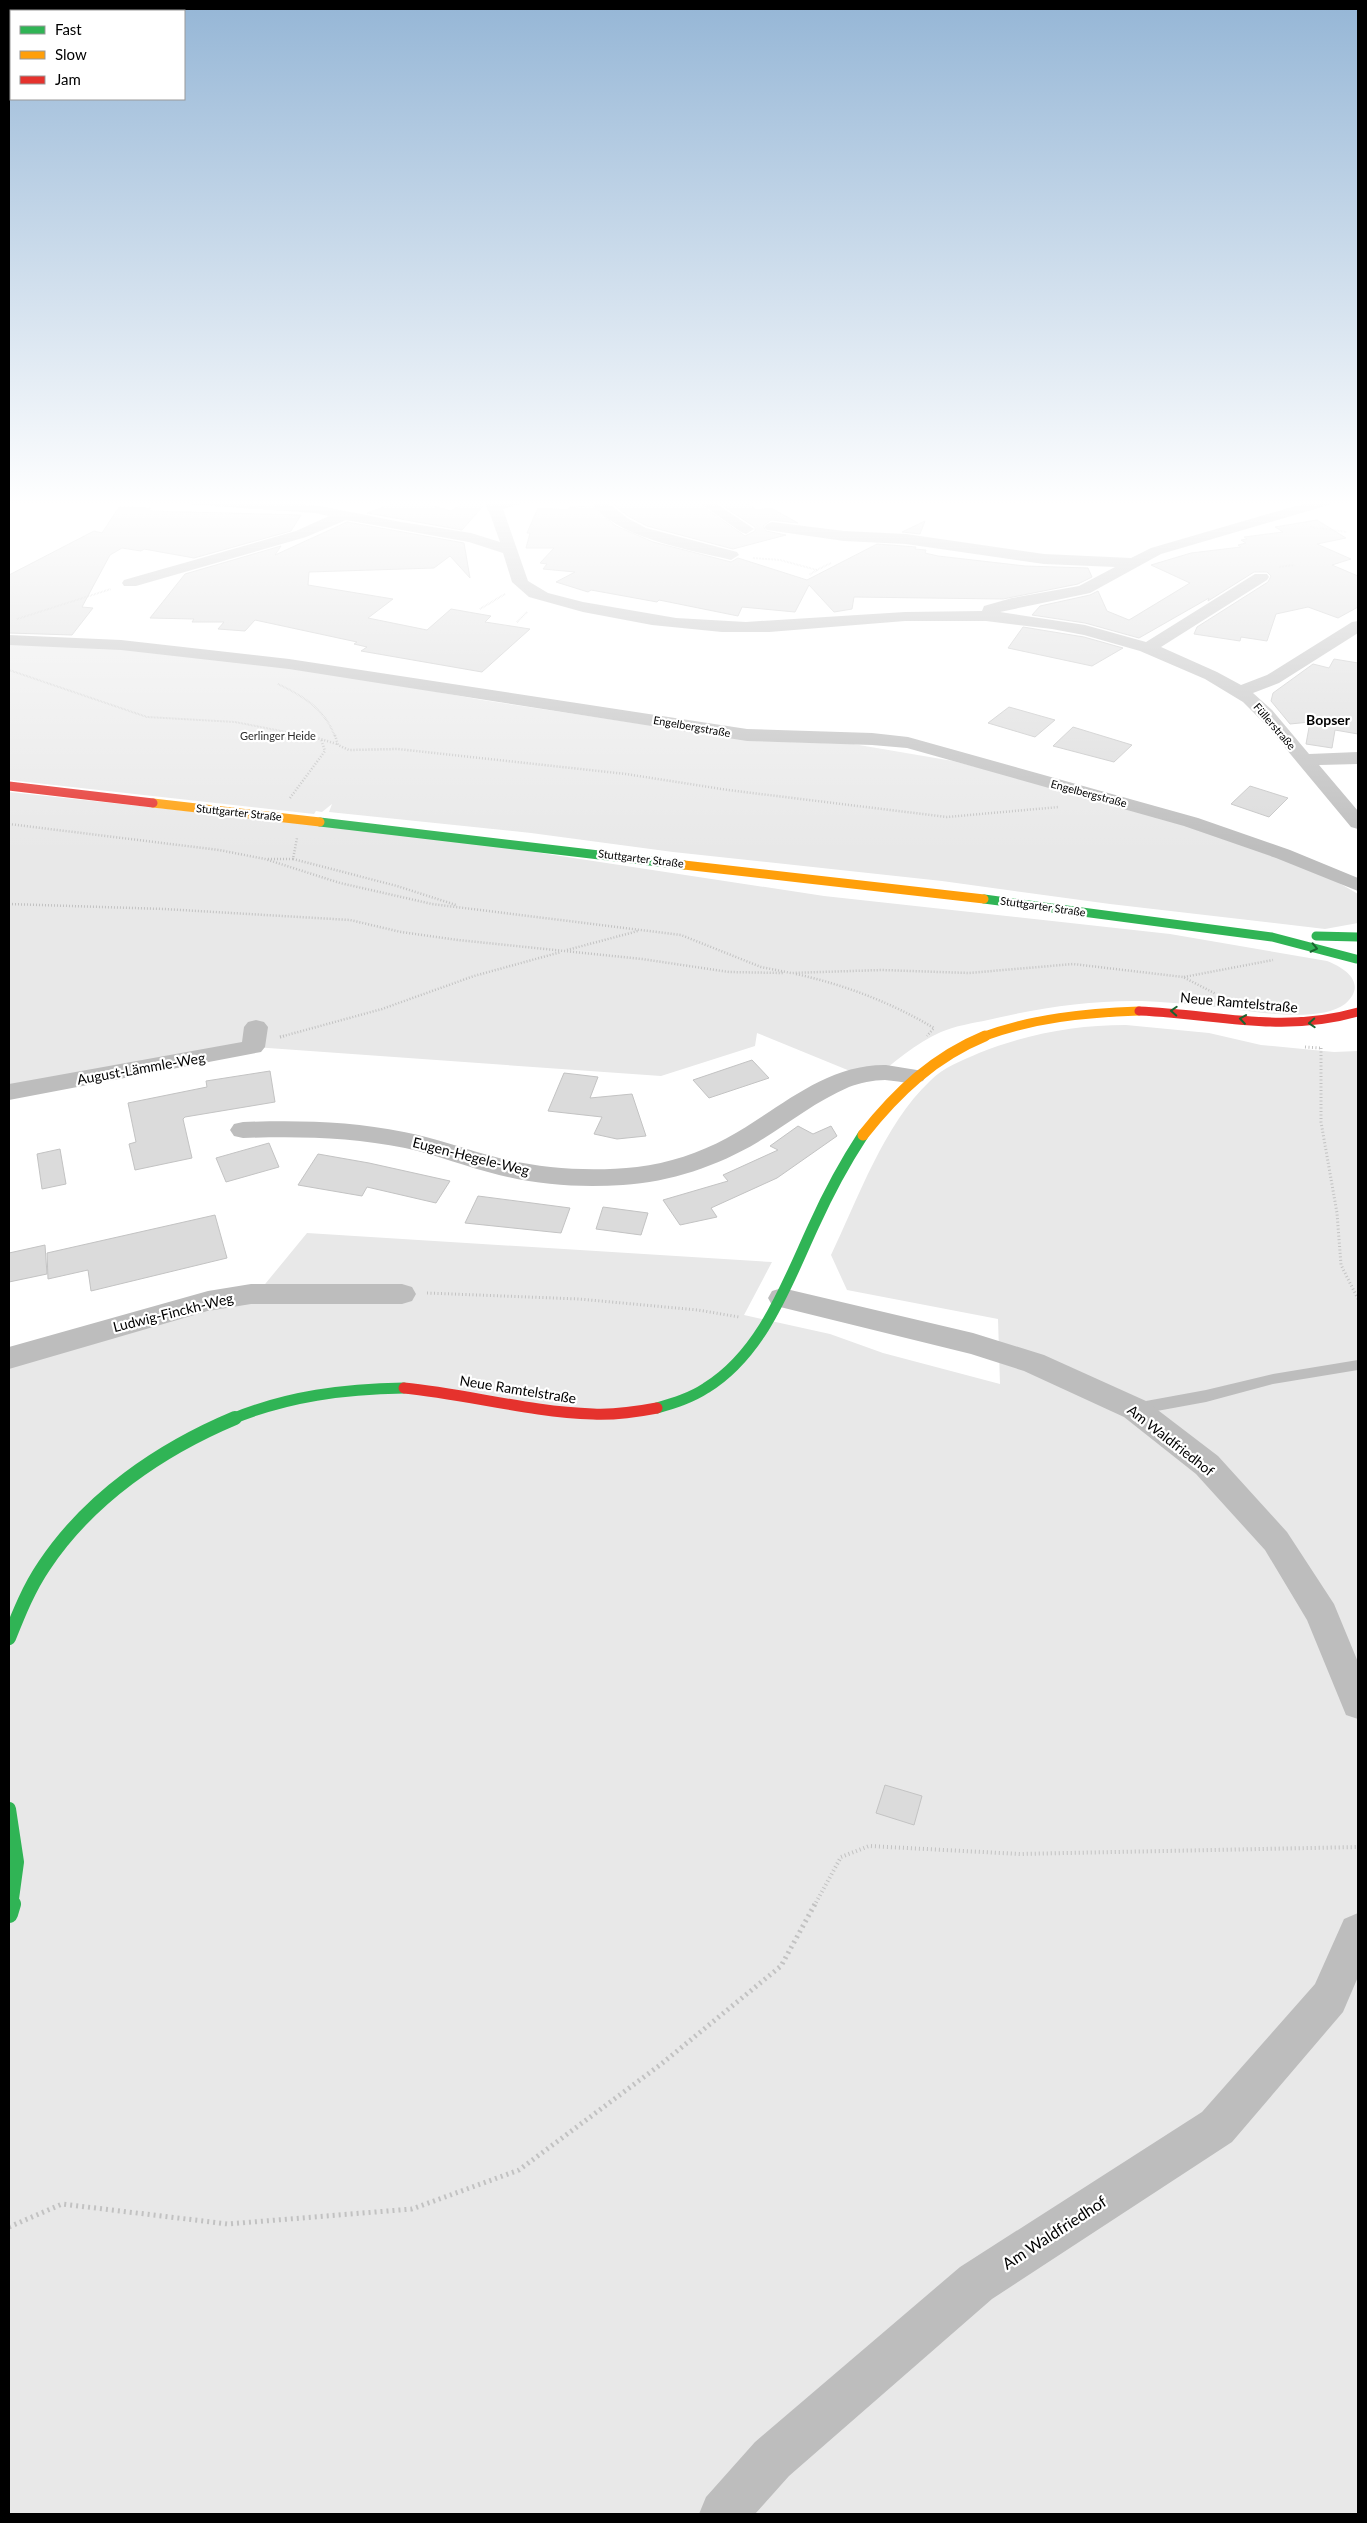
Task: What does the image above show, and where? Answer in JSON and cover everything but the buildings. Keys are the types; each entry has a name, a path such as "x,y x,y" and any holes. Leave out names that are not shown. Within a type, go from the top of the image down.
{"main road":[{"name":"Stuttgarter Straße","path":"9,786 926,891 1272,937 1357,960"},
{"name":"Stuttgarter Straße","path":"1272,937 1290,935 1358,937"},
{"path":"1357,960 1353,946 1358,937"},
{"name":"Neue Ramtelstraße","path":"9,1638 25,1599 49,1558 82,1520 120,1486 158,1456 205,1431 252,1411 295,1398 340,1389 384,1386 428,1389 541,1410 608,1415 651,1410 694,1395 729,1373 769,1324 844,1165 872,1120 914,1076 939,1057 960,1046 998,1031 1064,1016 1180,1012 1284,1023 1329,1022 1358,1012"},
{"name":"Neue Ramtelstraße","path":"1116,1013 1239,1032"},
{"path":"9,1809 20,1867 14,1902 9,1914"}],"street":[{"name":"Füllerstraße","path":"646,618 711,626 766,627 899,618"},
{"name":"Füllerstraße","path":"997,618 1075,628 1147,649 1205,673 1240,692 1270,718 1358,823"},
{"path":"1147,649 1196,618"},
{"path":"1240,692 1273,679 1358,626"},
{"name":"Engelbergstraße","path":"9,640 129,646 270,662 746,735 894,741 1103,797 1217,830 1358,884"},
{"path":"1304,760 1358,758"},
{"name":"August-Lämmle-Weg","path":"9,1092 255,1037"},
{"name":"Eugen-Hegele-Weg","path":"243,1130 274,1128 352,1133 404,1140 512,1169 601,1177 639,1175 685,1166 721,1151 749,1136 792,1106 845,1080 876,1073 914,1076"},
{"name":"Ludwig-Finckh-Weg","path":"9,1358 208,1301 251,1294 402,1294"},
{"name":"Am Waldfriedhof","path":"782,1298 973,1344 1026,1360 1135,1409 1207,1465 1276,1541 1322,1614 1358,1704"},
{"name":"Am Waldfriedhof","path":"723,2514 772,2458 976,2283 1217,2128 1329,1998 1358,1932"}],"lane":[{"path":"1135,1409 1206,1396 1273,1379 1358,1365"}],"path":[{"path":"14,620 21,618"},
{"path":"9,670 147,717 169,720 220,721 293,732 338,744 349,750 398,749 626,774 682,781 728,790 947,817 1069,806 1103,797"},
{"path":"274,681 313,705 331,723 338,744"},
{"path":"293,859 298,837 283,817 287,802 296,788 310,775 325,751 322,739"},
{"path":"9,824 200,848 265,859 340,884 432,904 681,935 761,967 868,993 904,1010 934,1028"},
{"path":"265,859 293,859 397,886 465,908"},
{"path":"9,904 164,909 350,920 401,932 642,959 729,972 791,973 882,970 968,973 1073,964 1183,977 1278,959"},
{"path":"255,1037 273,1039 382,1009 474,976 641,930"},
{"path":"1322,1048 1321,1122 1337,1213 1341,1265 1358,1298"},
{"path":"402,1294 480,1292 596,1300 719,1312 769,1324"},
{"path":"9,2226 62,2204 228,2224 412,2209 519,2170 660,2064 781,1966 841,1857 869,1846 1020,1854 1358,1847"}],"green space":[{"name":"Gerlinger Heide","path":"85,643 261,660 482,700 755,741 853,744 953,761 1148,812 1240,843 1334,880 1358,894 1358,923 1325,929 1110,904 942,881 673,852 531,833 329,812 332,804 322,812 316,811 314,814 9,780 9,644"},
{"path":"9,792 448,839 824,896 1170,934 1327,961 1342,968 1348,973 1355,984 1351,997 1345,1004 1332,1010 1315,1014 1274,1014 1192,1004 1142,1001 1084,1003 1026,1012 964,1025 941,1032 896,1060 872,1080 757,1033 755,1046 661,1076 253,1047 9,1092"},
{"path":"1126,1025 1209,1033 1261,1045 1334,1052 1358,1051 1358,2514 9,2514 9,1365 44,1353 252,1300 307,1233 772,1262 744,1315 830,1334 883,1353 1000,1384 998,1319 847,1290 831,1255 873,1163 886,1140 899,1118 935,1076 947,1068 979,1053 1033,1036 1070,1029"}],"traffic: fast":[{"path":"320,822 684,865"},
{"path":"984,899 1272,937 1356,959"},
{"path":"1316,936 1358,937"},
{"path":"657,1408 686,1398 713,1384 730,1370 759,1336 781,1297 834,1184 863,1135"},
{"path":"9,1638 32,1586 50,1557 83,1518 121,1484 162,1454 207,1430 254,1410 303,1397 353,1389 404,1388"},
{"path":"9,1809 17,1862 17,1875 9,1914"}],"traffic: slow":[{"path":"153,803 320,822"},
{"path":"684,865 984,899"},
{"path":"863,1135 889,1102 918,1075 950,1053 983,1037 1019,1025 1057,1017 1097,1012 1139,1011"}],"traffic: jam":[{"path":"9,786 153,803"},
{"path":"1139,1011 1166,1012 1277,1024 1331,1020 1358,1012"},
{"path":"404,1388 436,1391 562,1412 625,1413 657,1408"}],"district":[{"name":"Bopser","path":"1328,719"}]}
